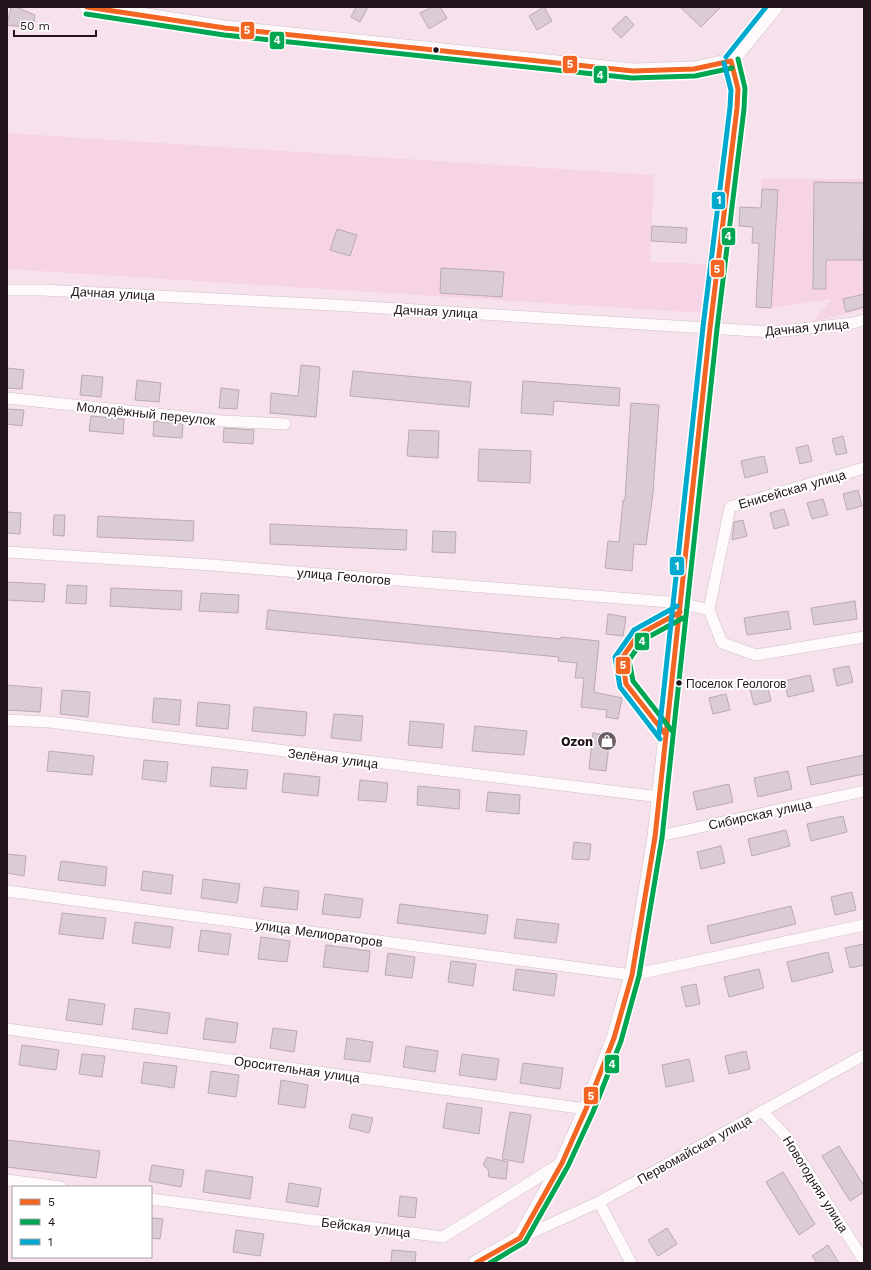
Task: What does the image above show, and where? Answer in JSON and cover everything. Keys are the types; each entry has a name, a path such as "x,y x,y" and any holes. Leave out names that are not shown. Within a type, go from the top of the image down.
{"street":[{"path":"87,7 225,28 633,71 694,69 731,61 775,7"},
{"path":"476,1263 520,1238 562,1163 586,1109 614,1038 632,975 655,837 660,797 710,328 737,108 738,89 731,61"},
{"name":"Дачная улица","path":"7,290 42,290 333,305 774,332 853,323 864,320"},
{"name":"Молодёжный переулок","path":"7,398 222,421 285,424"},
{"name":"Енисейская улица","path":"709,610 730,507 864,468"},
{"name":"улица Геологов","path":"7,552 212,565 709,610"},
{"path":"709,610 722,643 756,655 864,637"},
{"name":"Зелёная улица","path":"7,720 49,722 660,797"},
{"name":"Сибирская улица","path":"655,837 864,791"},
{"name":"улица Мелиораторов","path":"7,891 632,975"},
{"path":"632,975 864,925"},
{"name":"Оросительная улица","path":"7,1029 586,1109"},
{"name":"Первомайская улица","path":"520,1238 599,1202 864,1055"},
{"name":"Новогодняя улица","path":"762,1111 784,1134 864,1261"},
{"name":"Бейская улица","path":"152,1199 443,1237 562,1163"},
{"path":"7,1180 53,1186"},
{"path":"599,1202 631,1263"}],"shaded area":[{"path":"7,133 654,175 650,262 706,264 704,313 7,269"},
{"path":"761,179 864,179 864,309 812,322 832,299 771,308 756,307 762,189"}],"building":[{"path":"11,7 16,7 35,15 33,28 7,25"},
{"path":"356,7 368,7 360,22 351,17"},
{"path":"432,7 440,7 447,18 429,29 420,13"},
{"path":"544,7 552,21 537,30 529,16"},
{"path":"680,7 721,7 701,27"},
{"path":"626,16 634,25 621,38 612,29"},
{"path":"814,182 864,183 863,260 826,260 826,289 813,289"},
{"path":"762,189 778,190 771,308 756,307 759,243 752,243 753,227 739,226 740,207 761,208"},
{"path":"652,226 687,228 686,243 651,241"},
{"path":"337,229 357,235 350,256 330,250"},
{"path":"441,268 504,272 502,297 440,293"},
{"path":"864,294 864,307 846,312 843,299"},
{"path":"301,365 320,367 316,417 270,413 271,393 298,396"},
{"path":"7,368 24,370 22,389 7,388"},
{"path":"353,371 471,382 469,407 350,396"},
{"path":"82,375 103,377 101,397 80,395"},
{"path":"137,380 161,383 159,402 135,400"},
{"path":"523,381 620,388 619,406 554,401 553,415 521,413"},
{"path":"221,388 239,390 237,409 219,408"},
{"path":"631,403 659,405 653,493 646,545 634,544 632,571 605,568 608,541 619,542 623,500 625,500"},
{"path":"7,409 24,410 22,426 7,424"},
{"path":"91,416 124,419 123,434 89,431"},
{"path":"154,421 183,424 182,438 153,436"},
{"path":"224,428 254,430 253,444 223,442"},
{"path":"409,430 439,431 438,458 407,456"},
{"path":"843,436 847,453 836,455 832,439"},
{"path":"808,445 812,461 800,464 796,448"},
{"path":"479,449 531,451 530,483 478,481"},
{"path":"764,456 768,472 745,478 741,461"},
{"path":"858,490 862,506 847,510 843,494"},
{"path":"823,499 828,515 812,519 807,503"},
{"path":"784,509 789,525 774,529 770,513"},
{"path":"7,512 21,513 20,534 7,533"},
{"path":"54,515 65,515 64,536 53,535"},
{"path":"98,516 194,521 193,541 97,537"},
{"path":"743,520 747,536 732,540 734,522"},
{"path":"270,524 407,530 406,550 270,544"},
{"path":"433,531 456,532 455,553 432,552"},
{"path":"7,582 45,584 44,602 7,600"},
{"path":"67,585 87,586 86,604 66,603"},
{"path":"111,588 182,591 181,610 110,606"},
{"path":"201,593 239,595 238,613 199,611"},
{"path":"855,601 857,619 814,625 811,608"},
{"path":"268,610 561,639 561,637 599,641 594,692 622,698 618,719 606,717 607,710 581,707 584,678 575,678 577,663 558,661 559,657 266,629"},
{"path":"788,611 791,629 747,635 744,618"},
{"path":"608,614 626,617 623,636 606,634"},
{"path":"849,666 853,682 837,686 833,669"},
{"path":"810,675 814,691 788,697 784,681"},
{"path":"767,684 771,701 754,705 750,689"},
{"path":"7,685 42,688 40,712 7,710"},
{"path":"62,690 90,692 88,717 60,714"},
{"path":"726,694 730,710 713,714 709,698"},
{"path":"154,698 181,700 179,725 152,722"},
{"path":"198,702 230,705 228,729 196,726"},
{"path":"254,707 307,712 305,736 252,731"},
{"path":"334,714 363,716 361,741 331,738"},
{"path":"410,721 444,724 442,748 408,745"},
{"path":"475,726 527,731 524,755 472,751"},
{"path":"593,733 610,736 606,771 589,769"},
{"path":"49,751 94,756 92,775 47,771"},
{"path":"864,755 864,774 811,785 807,767"},
{"path":"144,760 168,762 166,782 142,779"},
{"path":"212,767 248,770 246,789 210,786"},
{"path":"788,771 792,789 758,797 754,778"},
{"path":"284,773 320,777 318,796 282,792"},
{"path":"360,780 388,783 386,802 358,800"},
{"path":"729,784 733,802 697,810 693,792"},
{"path":"418,786 460,790 459,809 417,805"},
{"path":"488,792 520,795 519,814 486,811"},
{"path":"843,816 847,832 811,841 807,824"},
{"path":"786,830 790,846 752,856 748,839"},
{"path":"574,842 591,844 589,860 572,859"},
{"path":"721,846 725,863 701,869 697,852"},
{"path":"7,854 26,856 24,876 7,873"},
{"path":"61,861 107,867 105,886 58,880"},
{"path":"143,871 173,875 171,894 141,890"},
{"path":"203,879 240,884 237,903 201,898"},
{"path":"264,887 299,891 297,910 261,906"},
{"path":"852,892 856,910 835,915 831,897"},
{"path":"325,894 363,899 360,918 322,914"},
{"path":"400,904 488,915 485,934 397,923"},
{"path":"791,906 796,924 711,944 707,926"},
{"path":"62,913 106,918 103,939 59,934"},
{"path":"517,919 559,924 556,943 514,938"},
{"path":"135,922 173,927 170,948 132,943"},
{"path":"201,930 231,934 228,955 198,951"},
{"path":"261,937 290,941 287,962 258,959"},
{"path":"864,944 864,965 850,968 845,948"},
{"path":"326,945 370,951 368,972 323,967"},
{"path":"828,952 833,972 792,982 787,962"},
{"path":"388,953 415,957 412,978 385,975"},
{"path":"451,961 476,964 473,986 448,982"},
{"path":"516,969 557,974 554,996 513,990"},
{"path":"759,969 764,988 729,997 724,977"},
{"path":"696,984 700,1004 686,1007 681,987"},
{"path":"69,999 105,1004 102,1025 66,1020"},
{"path":"135,1008 170,1013 167,1034 132,1029"},
{"path":"206,1018 238,1023 235,1043 203,1039"},
{"path":"273,1028 297,1031 294,1052 270,1048"},
{"path":"347,1038 373,1042 370,1062 344,1059"},
{"path":"22,1045 59,1050 56,1070 19,1065"},
{"path":"406,1046 438,1051 435,1072 403,1067"},
{"path":"746,1051 750,1069 729,1074 725,1056"},
{"path":"82,1054 105,1056 102,1077 79,1074"},
{"path":"462,1054 499,1059 496,1080 459,1075"},
{"path":"689,1059 694,1081 666,1087 662,1065"},
{"path":"144,1062 177,1066 174,1088 141,1083"},
{"path":"523,1063 563,1068 560,1089 520,1083"},
{"path":"211,1071 239,1075 236,1097 208,1093"},
{"path":"281,1080 308,1085 305,1108 278,1104"},
{"path":"447,1103 482,1108 479,1134 443,1128"},
{"path":"510,1112 531,1115 523,1163 502,1159"},
{"path":"352,1114 373,1118 369,1133 349,1128"},
{"path":"7,1140 100,1151 96,1178 7,1167"},
{"path":"839,1146 864,1186 864,1192 850,1201 822,1156"},
{"path":"487,1157 508,1162 506,1179 489,1177 488,1169 483,1165"},
{"path":"152,1165 184,1170 181,1187 149,1181"},
{"path":"206,1170 253,1177 250,1199 203,1192"},
{"path":"783,1172 815,1224 799,1235 766,1182"},
{"path":"289,1183 321,1188 318,1207 286,1202"},
{"path":"400,1196 417,1198 415,1218 398,1216"},
{"path":"152,1218 163,1219 160,1239 152,1238"},
{"path":"667,1228 677,1244 658,1256 648,1240"},
{"path":"236,1230 264,1234 260,1256 233,1252"},
{"path":"828,1245 839,1263 817,1263 812,1256"},
{"path":"392,1250 416,1252 415,1263 391,1263"}],"transit line":[{"name":"5","path":"87,7 225,28 633,71 694,69 731,61"},
{"name":"1","path":"726,57 766,7"},
{"name":"4","path":"86,14 224,35 632,78 695,76 732,68"},
{"name":"4","path":"490,1263 525,1242 568,1166 593,1112 621,1041 639,976 662,838 717,329 744,109 745,88 738,59"},
{"name":"5","path":"476,1263 520,1238 562,1163 586,1109 614,1038 632,975 655,837 710,328 737,108 738,89 731,61"},
{"name":"1","path":"659,734 703,327 730,107 731,90 724,63"},
{"name":"1","path":"660,739 620,687 615,657 634,630 677,606"},
{"name":"5","path":"666,735 626,684 622,658 638,635 680,612"},
{"name":"4","path":"672,731 633,681 629,660 643,640 683,618"}],"place":[{"name":"Поселок Геологов","path":"679,683"},
{"name":"Ozon","path":"607,741"}]}
